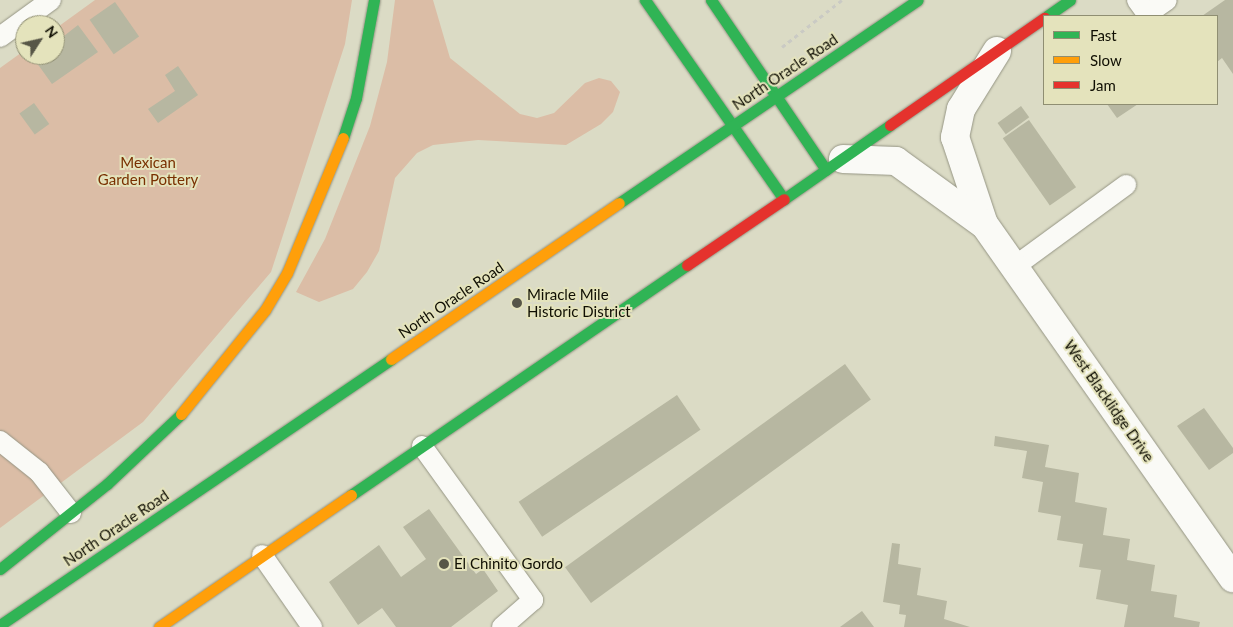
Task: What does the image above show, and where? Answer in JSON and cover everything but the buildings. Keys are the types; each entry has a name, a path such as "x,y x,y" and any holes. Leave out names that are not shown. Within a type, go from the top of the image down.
{"main road":[{"path":"0,569 71,513 173,424 242,342 287,273 342,141 356,98 374,0"},
{"path":"645,0 784,199"},
{"path":"711,0 776,96 834,165"},
{"name":"North Oracle Road","path":"0,625 918,0"},
{"path":"1049,15 1070,0"},
{"path":"159,627 834,165 1043,19"}],"street":[{"path":"984,224 954,137 961,109 996,51"},
{"path":"834,165 896,161 984,224"},
{"name":"West Blacklidge Drive","path":"984,224 1233,578"}],"lane":[{"path":"0,37 51,0"},
{"path":"1137,0 1147,14 1167,0"},
{"path":"1014,268 1126,185"},
{"path":"0,441 39,472 71,513"},
{"path":"422,446 532,600 502,627"},
{"path":"262,556 312,627"}],"path":[{"path":"778,50 842,0"}],"green space":[{"name":"Mexican Garden Pottery","path":"95,0 352,0 345,44 271,272 143,422 0,528 0,68 15,57 15,65 65,65 65,22"},
{"path":"395,0 433,0 450,58 520,114 537,118 554,113 585,83 599,78 611,81 620,92 613,112 601,124 566,145 478,140 433,145 417,153 395,178 379,251 367,272 353,289 319,302 296,292 325,239 370,126 387,62"}],"traffic: fast":[{"path":"343,138 356,98 374,0"},
{"path":"645,0 784,199 890,125"},
{"path":"711,0 826,170"},
{"path":"619,203 918,0"},
{"path":"1048,15 1070,0"},
{"path":"351,495 687,265"},
{"path":"0,625 391,359"},
{"path":"0,569 107,484 181,414"}],"traffic: slow":[{"path":"181,414 265,310 287,273 343,138"},
{"path":"391,359 619,203"},
{"path":"159,627 351,495"}],"traffic: jam":[{"path":"890,125 1043,19"},
{"path":"687,265 784,199"}],"place":[{"name":"Miracle Mile Historic District","path":"517,303"},
{"name":"El Chinito Gordo","path":"444,564"}]}
